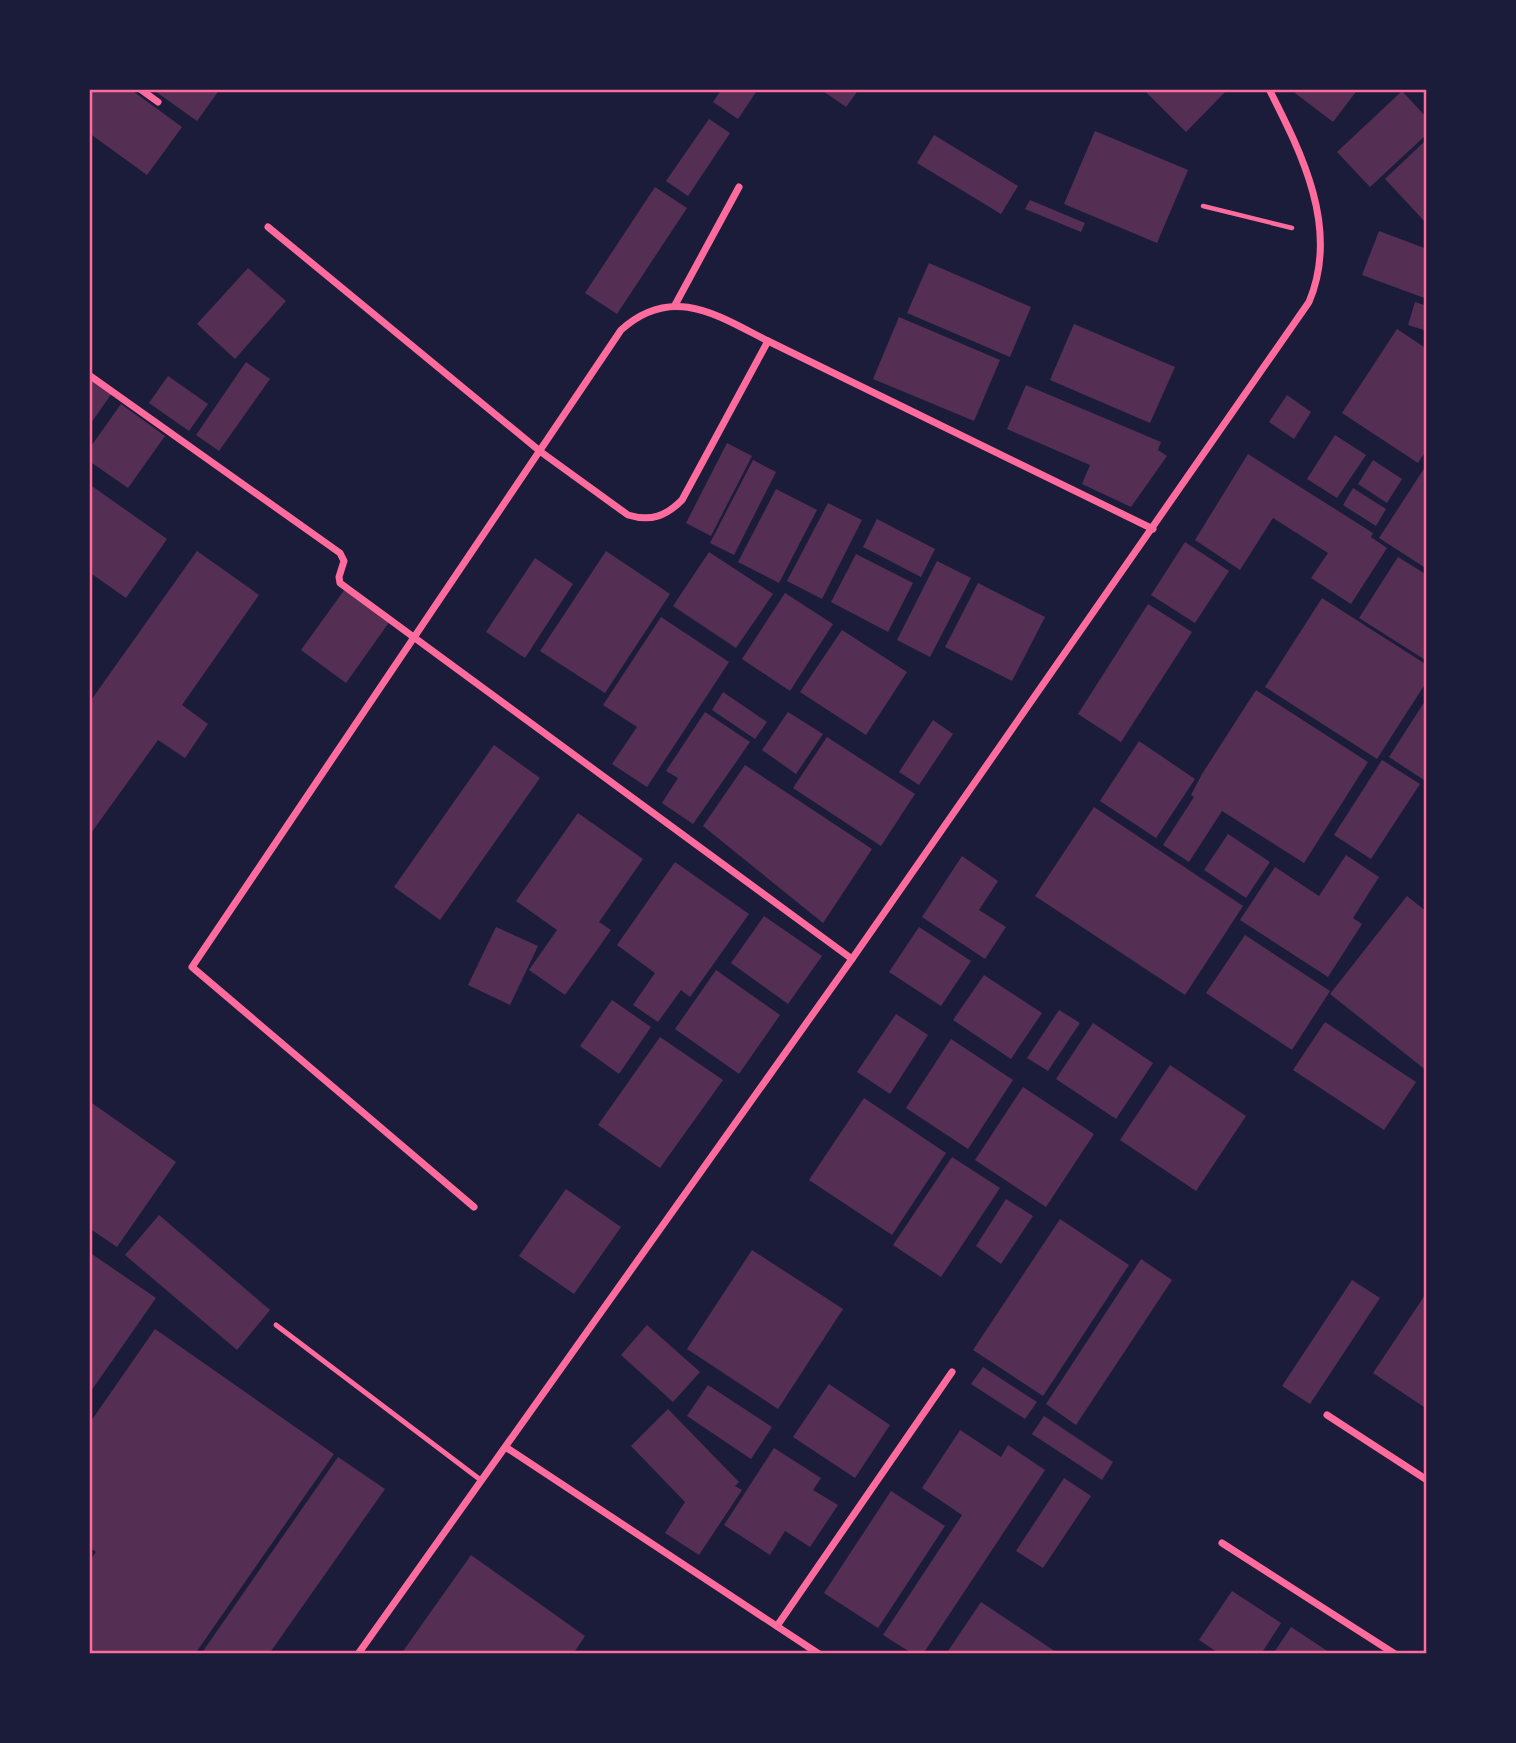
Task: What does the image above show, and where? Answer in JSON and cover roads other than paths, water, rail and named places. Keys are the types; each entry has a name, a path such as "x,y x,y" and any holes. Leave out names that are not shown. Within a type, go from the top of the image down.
{"street":[{"path":"140,89 158,102"},
{"path":"359,1654 852,959 1309,302 1321,262 1317,202 1306,169 1269,89"},
{"path":"675,305 739,187"},
{"path":"268,227 541,452 628,515 649,518 671,512 682,500 768,341"},
{"path":"474,1207 192,967 621,330 644,313 675,305 716,315 1153,529"},
{"path":"89,375 340,553 344,561 340,583 415,635 852,959"},
{"path":"777,1626 952,1372"},
{"path":"1326,1415 1427,1480"},
{"path":"507,1448 819,1654"},
{"path":"1222,1543 1395,1654"}],"lane":[{"path":"276,1325 482,1481"}]}
